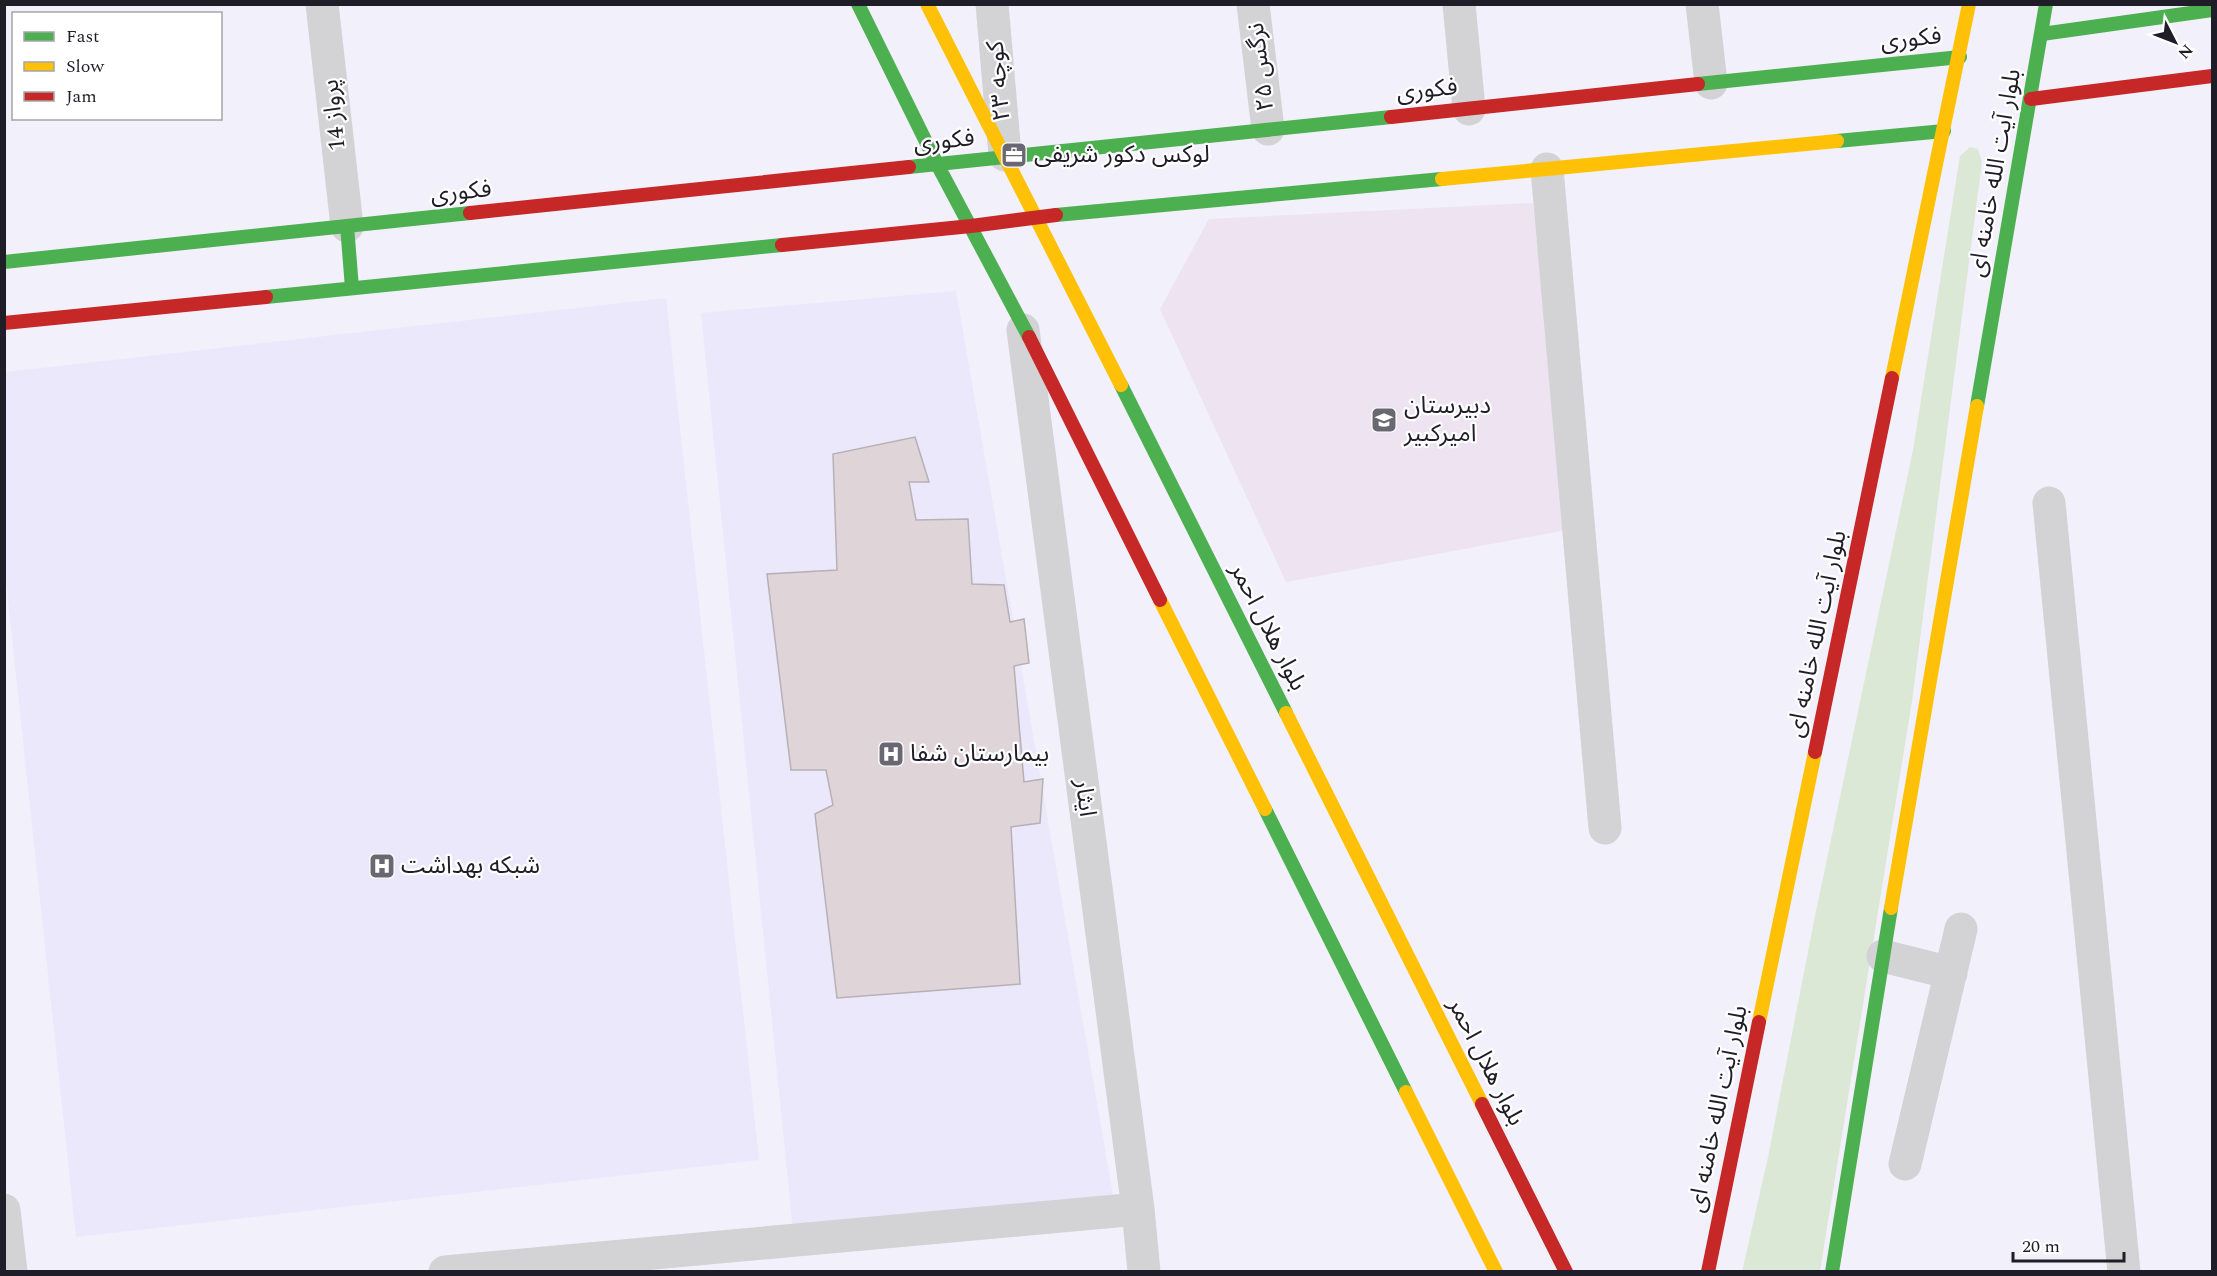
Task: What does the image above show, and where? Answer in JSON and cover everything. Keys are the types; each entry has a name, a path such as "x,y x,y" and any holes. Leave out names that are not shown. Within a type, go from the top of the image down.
{"street":[{"name":"پرواز 14","path":"321,4 347,226"},
{"path":"858,4 937,164 1023,325 1496,1272"},
{"name":"بلوار هلال احمر","path":"927,4 1037,217 1566,1272"},
{"name":"کوچه ۲۳","path":"992,4 1005,157"},
{"name":"نرگس ۲۵","path":"1253,4 1268,129"},
{"path":"1459,4 1469,109"},
{"path":"1702,4 1711,83"},
{"name":"بلوار آیت الله خامنه ای","path":"1708,1272 1960,57 1969,4"},
{"name":"بلوار آیت الله خامنه ای","path":"1832,1272 1883,956 2046,4"},
{"path":"2042,34 2212,10"},
{"name":"فکوری","path":"4,262 1960,57"},
{"path":"2031,99 2212,76"},
{"path":"4,323 971,226 1037,217 1944,131"},
{"path":"1547,169 1605,828"},
{"path":"347,226 352,288"},
{"name":"ایثار","path":"1023,325 1138,1209 1144,1272"},
{"path":"2049,503 2124,1272"},
{"path":"1905,1164 1961,929"},
{"path":"1883,956 1951,973"},
{"path":"445,1272 1138,1209"},
{"path":"4,1210 11,1272"}],"shaded area":[{"name":"دبیرستان امیرکبیر","path":"1533,203 1567,530 1286,582 1160,309 1209,219"},
{"name":"بیمارستان شفا","path":"956,291 1113,1195 793,1231 701,313"},
{"name":"شبکه بهداشت","path":"666,298 759,1160 76,1237 5,572 5,372"}],"green space":[{"path":"1970,147 1978,149 1982,162 1912,701 1820,1271 1742,1272 1768,1157 1815,916 1913,450 1960,156"}],"building":[{"path":"915,437 929,482 909,482 916,520 968,519 972,584 1004,585 1010,622 1024,619 1029,663 1014,666 1024,782 1043,779 1040,823 1011,827 1020,984 837,998 815,814 833,805 826,770 791,770 767,574 837,570 833,454"}],"traffic: fast":[{"path":"858,4 937,164 1029,337"},
{"path":"1977,406 2046,4"},
{"path":"2042,34 2212,10"},
{"path":"1698,84 1960,57"},
{"path":"909,167 1391,117"},
{"path":"1837,141 1944,131"},
{"path":"1056,215 1442,179"},
{"path":"4,262 470,213"},
{"path":"347,226 352,288"},
{"path":"266,297 782,245"},
{"path":"1121,385 1286,713"},
{"path":"1265,809 1406,1092"},
{"path":"1832,1272 1891,908"}],"traffic: slow":[{"path":"927,4 1121,385"},
{"path":"1892,378 1969,4"},
{"path":"1442,179 1837,141"},
{"path":"1891,908 1977,406"},
{"path":"1160,600 1265,809"},
{"path":"1286,713 1482,1104"},
{"path":"1759,1022 1815,752"},
{"path":"1406,1092 1496,1272"}],"traffic: jam":[{"path":"2031,99 2212,76"},
{"path":"1391,117 1698,84"},
{"path":"470,213 909,167"},
{"path":"782,245 1056,215"},
{"path":"4,323 266,297"},
{"path":"1029,337 1160,600"},
{"path":"1815,752 1892,378"},
{"path":"1708,1272 1759,1022"},
{"path":"1482,1104 1566,1272"}],"place":[{"name":"لوکس دکور شریفی","path":"1014,155"},
{"name":"دبیرستان امیرکبیر","path":"1384,420"},
{"name":"بیمارستان شفا","path":"891,754"},
{"name":"شبکه بهداشت","path":"382,866"}]}
